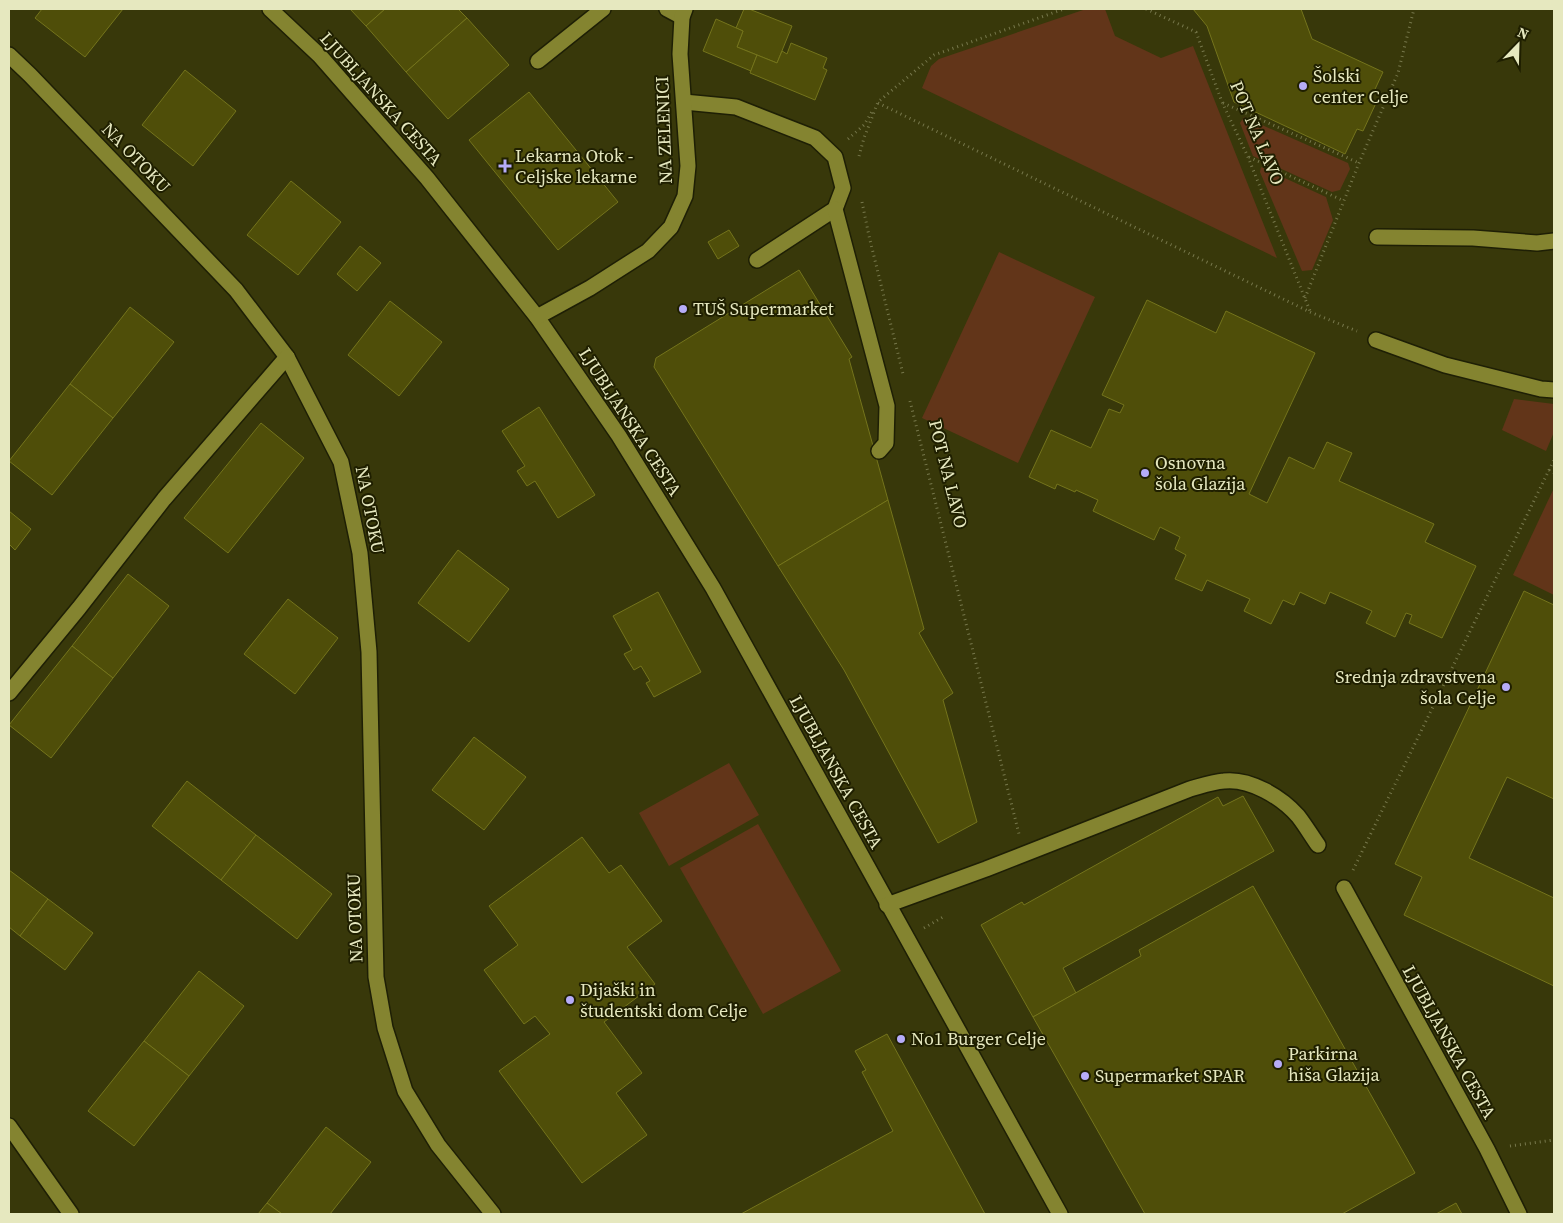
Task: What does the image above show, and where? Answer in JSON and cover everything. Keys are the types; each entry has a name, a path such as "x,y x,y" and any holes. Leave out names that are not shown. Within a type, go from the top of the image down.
{"street":[{"name":"LJUBLJANSKA CESTA","path":"270,9 320,56 428,178 538,317 619,436 713,588 887,905 1060,1214"},
{"path":"538,61 603,9"},
{"name":"NA ZELENICI","path":"538,317 590,288 648,251 671,227 685,196 688,166 680,54 684,13 667,9"},
{"name":"NA OTOKU","path":"9,55 236,290 287,357 341,462 360,552 369,652 376,977 385,1028 405,1091 438,1144 493,1214"},
{"path":"684,102 736,107 816,138 835,157 844,188 835,209 758,260"},
{"path":"835,209 887,406 886,443 879,451"},
{"path":"1377,237 1473,238 1537,243 1554,241"},
{"path":"1376,340 1445,365 1541,389 1554,390"},
{"path":"9,693 79,608 164,499 287,357"},
{"path":"887,905 1190,789 1224,781 1249,783 1274,797 1298,816 1318,845"},
{"name":"LJUBLJANSKA CESTA","path":"1344,888 1487,1149 1519,1214"},
{"path":"9,1126 71,1214"}],"path":[{"path":"838,167 847,139 864,125 878,102 934,55 1064,9"},
{"name":"POT NA LAVO","path":"1146,9 1196,32 1222,102 1248,157 1310,312"},
{"path":"1305,299 1398,72 1414,9"},
{"path":"859,158 864,138 878,102"},
{"path":"878,102 1310,312 1376,340"},
{"path":"1222,102 1359,164"},
{"path":"1248,157 1344,201"},
{"path":"862,199 869,236 905,379"},
{"name":"POT NA LAVO","path":"910,398 1023,854"},
{"path":"1344,888 1554,460"},
{"path":"1549,470 1554,473"},
{"path":"1487,1149 1554,1140"}],"shaded area":[{"path":"1086,9 1105,9 1115,36 1161,58 1193,46 1277,258 922,88 931,66 939,59"},
{"path":"1244,117 1348,163 1350,169 1340,190 1332,192 1253,156 1240,123"},
{"path":"1261,167 1326,197 1333,220 1312,270 1302,271 1260,172"},
{"path":"999,252 1095,297 1018,463 922,418"},
{"path":"1514,399 1554,404 1554,432 1546,451 1502,430"},
{"path":"1554,488 1554,595 1513,575"},
{"path":"729,763 759,815 669,866 639,813"},
{"path":"758,824 841,971 763,1014 680,868"}],"building":[{"path":"42,9 123,9 85,57 35,18"},
{"path":"350,9 385,9 366,26"},
{"path":"385,9 458,9 467,18 406,72 366,26"},
{"path":"744,9 749,9 792,26 777,63 737,47 743,31 736,28"},
{"name":"Šolski center Celje","path":"1193,9 1301,9 1312,39 1383,72 1370,100 1376,103 1363,131 1357,129 1345,154 1234,102 1207,26"},
{"path":"467,18 509,65 448,119 406,72"},
{"path":"716,19 743,31 737,47 757,55 751,71 703,51"},
{"path":"791,43 827,58 823,68 827,70 815,100 750,73 757,55 777,63 782,51 787,54"},
{"path":"185,70 236,111 193,166 142,125"},
{"path":"529,92 618,202 558,250 469,140"},
{"path":"291,181 341,222 298,275 247,235"},
{"path":"729,230 739,246 718,259 708,242"},
{"path":"360,246 381,263 357,291 337,274"},
{"path":"799,270 852,357 849,359 888,500 778,566 654,367 656,358"},
{"name":"Osnovna šola Glazija","path":"1147,300 1216,333 1226,311 1315,353 1249,494 1267,503 1289,457 1314,469 1327,442 1352,453 1339,481 1434,524 1425,542 1476,566 1442,638 1409,623 1412,615 1406,613 1395,637 1366,623 1372,611 1330,592 1325,604 1300,592 1294,605 1283,600 1271,624 1244,611 1250,599 1207,580 1202,591 1175,579 1186,555 1175,549 1180,537 1160,527 1154,540 1093,511 1098,500 1057,484 1055,489 1029,477 1051,430 1091,448 1109,409 1120,413 1124,405 1102,395"},
{"path":"390,301 442,342 399,396 348,355"},
{"path":"130,307 174,342 113,418 70,384"},
{"path":"70,384 113,418 52,495 9,461"},
{"path":"539,407 595,495 558,518 535,481 527,486 517,471 525,466 502,431"},
{"path":"261,423 304,458 228,553 184,518"},
{"path":"888,500 924,629 919,633 953,693 943,700 977,822 938,843 844,670 778,566"},
{"path":"9,511 31,529 15,550 9,544"},
{"path":"458,550 509,589 469,642 418,603"},
{"path":"128,574 169,606 113,678 72,646"},
{"path":"1524,591 1554,605 1554,799 1507,777 1469,858 1554,898 1554,986 1404,915 1422,877 1395,864"},
{"path":"658,592 701,672 654,697 646,683 650,681 641,666 634,670 624,654 632,650 613,616"},
{"path":"288,599 338,638 295,694 244,654"},
{"path":"72,646 113,678 51,758 9,725"},
{"path":"474,737 526,777 484,830 432,790"},
{"path":"187,781 256,835 221,880 152,826"},
{"path":"1243,796 1274,851 1063,968 1076,993 1033,1017 981,925 1022,902 1024,905 1218,797 1223,806"},
{"path":"256,835 332,894 297,939 221,880"},
{"name":"Dijaški in študentski dom Celje","path":"582,837 609,873 621,865 662,921 627,947 655,984 604,1022 642,1073 616,1093 647,1135 582,1183 499,1071 550,1034 535,1016 524,1024 484,970 518,945 489,906"},
{"path":"9,870 48,899 20,936 9,927"},
{"path":"1253,886 1415,1173 1342,1214 1145,1214 1033,1017 1141,956 1139,950"},
{"path":"48,899 93,933 65,970 20,936"},
{"path":"199,971 244,1006 189,1076 144,1041"},
{"path":"887,1034 985,1214 741,1214 893,1131 862,1072 866,1070 855,1051"},
{"path":"144,1041 189,1076 134,1146 88,1111"},
{"path":"326,1127 371,1162 330,1214 282,1214 267,1203"},
{"path":"267,1203 282,1214 258,1214"},
{"path":"1456,1203 1462,1214 1436,1214"}],"place":[{"name":"Šolski center Celje","path":"1303,86"},
{"name":"Lekarna Otok - Celjske lekarne","path":"505,166"},
{"name":"TUŠ Supermarket","path":"683,309"},
{"name":"Osnovna šola Glazija","path":"1145,473"},
{"name":"Srednja zdravstvena šola Celje","path":"1506,687"},
{"name":"Dijaški in študentski dom Celje","path":"570,1000"},
{"name":"No1 Burger Celje","path":"901,1039"},
{"name":"Parkirna hiša Glazija","path":"1278,1064"},
{"name":"Supermarket SPAR","path":"1085,1076"}]}
